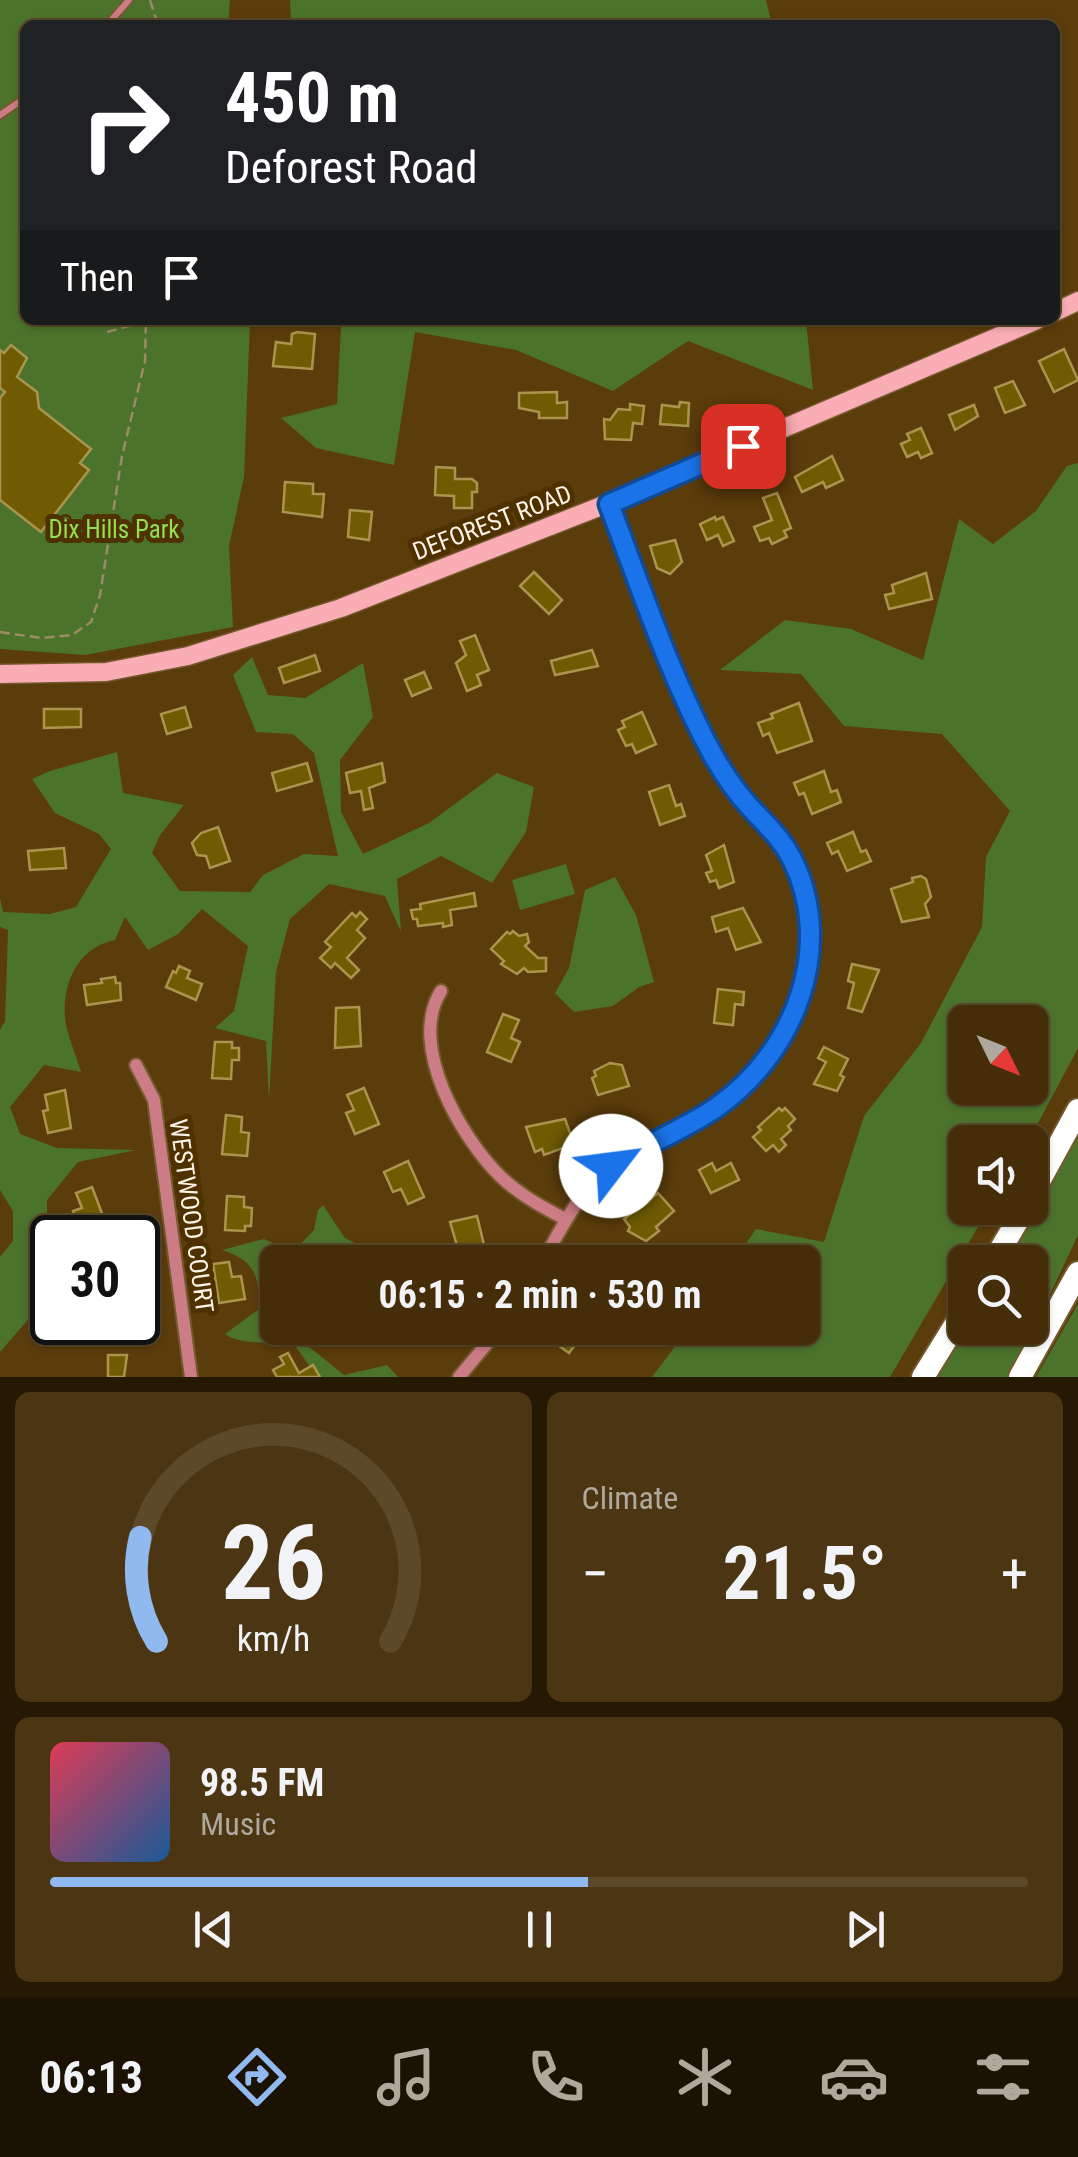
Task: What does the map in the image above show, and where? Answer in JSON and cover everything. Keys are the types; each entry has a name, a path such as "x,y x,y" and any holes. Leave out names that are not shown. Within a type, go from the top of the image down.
{"highway":[{"path":"1048,1165 1078,1110"},
{"path":"1020,1377 1078,1273"},
{"path":"923,1377 948,1337"}],"street":[{"name":"DEFOREST ROAD","path":"0,674 106,672 188,656 341,608 609,504 1025,325"},
{"path":"551,1245 588,1188 611,1166 721,1104 768,1057 801,994 813,932 810,906 792,857 775,830 731,782 699,727 609,504"},
{"path":"441,991 434,1002 430,1028 442,1087 456,1116 500,1176 531,1201 565,1220"},
{"name":"WESTWOOD COURT","path":"136,1066 154,1100 191,1377"},
{"path":"459,1377 486,1345"}],"lane":[{"path":"112,20 128,0"}],"path":[{"path":"107,332 132,325"},
{"path":"0,632 41,638 72,635 91,622 100,596 122,456 145,360 147,325"}],"green space":[{"name":"Dix Hills Park","path":"0,0 230,0 228,20 20,20 20,325 250,325 244,477 229,546 233,627 85,655 0,649"},
{"path":"290,0 766,0 771,20 290,20"},
{"path":"806,325 813,390 688,341 613,391 516,350 415,332 394,465 316,448 281,418 337,404 341,326"},
{"path":"1078,463 1078,1048 1048,1104 1048,1005 948,1005 948,1105 1048,1105 1037,1125 948,1125 948,1225 979,1225 967,1245 948,1245 948,1278 890,1377 652,1377 676,1345 820,1345 820,1245 745,1245 756,1229 824,1242 864,1116 921,1043 982,927 986,857 1010,811 942,734 844,726 801,674 720,670 785,620 851,629 923,660 959,519 993,544 1036,511 1067,466"},
{"path":"252,657 268,695 305,698 363,663 373,717 340,760 341,812 363,854 429,823 497,773 534,787 526,832 492,883 441,856 397,879 401,932 385,896 329,884 290,919 276,972 269,1101 266,1041 215,1028 234,1011 248,946 202,909 178,934 148,950 125,917 115,940 83,958 70,979 65,1005 68,1031 81,1072 44,1065 10,1107 20,1134 57,1148 136,1150 78,1162 47,1200 47,1215 30,1215 30,1317 0,1352 0,1257 13,1241 13,1211 0,1190 0,1030 5,1021 8,930 0,927 0,899 3,912 50,914 76,907 111,849 99,834 55,813 32,779 117,752 123,793 184,805 160,835 152,853 180,891 250,892 263,875 304,854 338,856 314,753 293,734 256,732 233,675"},
{"path":"566,864 575,894 520,910 512,880"},
{"path":"615,877 636,915 654,982 639,987 613,1006 574,1012 555,993 569,968 585,890"},
{"path":"1078,1124 1078,1235 1048,1299 1048,1245 1010,1245 1021,1225 1048,1225 1048,1177"},
{"path":"323,1205 345,1238 359,1245 300,1245 314,1230 318,1210"},
{"path":"264,1239 277,1245 260,1245 260,1343 248,1342 225,1334 259,1309 256,1279 242,1259 222,1250"},
{"path":"1078,1304 1078,1377 1036,1377"},
{"path":"295,1345 308,1345 344,1375 387,1365 398,1377 317,1377"},
{"path":"953,1345 1026,1345 1008,1377 930,1377"}],"building":[{"path":"292,334 315,334 312,369 273,366 276,342 291,344"},
{"path":"11,345 27,358 17,377 37,392 39,408 91,449 80,463 89,470 41,532 0,500 0,398 5,392 0,388 0,350 4,353"},
{"path":"1064,349 1078,380 1054,392 1039,361"},
{"path":"1013,381 1025,405 1005,413 995,388"},
{"path":"557,392 557,403 567,402 567,418 539,418 539,412 519,408 519,393"},
{"path":"680,402 689,403 688,426 660,424 662,405 679,407"},
{"path":"630,404 644,406 642,424 633,423 631,440 605,439 604,419 610,420 618,409 630,410"},
{"path":"974,405 978,416 955,430 949,415"},
{"path":"921,428 932,453 921,458 918,452 907,457 901,444 910,440 907,434"},
{"path":"832,456 843,480 826,488 823,482 802,492 795,477"},
{"path":"436,467 455,468 455,479 472,479 477,483 477,492 472,492 472,508 454,508 454,496 435,495"},
{"path":"285,482 313,484 313,494 324,494 322,517 283,512"},
{"path":"777,493 791,528 784,531 787,537 772,544 769,538 760,541 754,527 772,520 763,498"},
{"path":"350,510 372,512 369,540 348,537"},
{"path":"723,517 734,541 723,546 718,535 707,540 700,524"},
{"path":"675,540 682,562 670,574 657,568 650,546"},
{"path":"534,572 562,600 549,614 520,586"},
{"path":"926,573 932,599 889,609 885,595 894,593 892,585"},
{"path":"475,635 489,670 477,675 481,685 467,691 456,663 466,655 460,641"},
{"path":"592,650 598,666 555,675 551,661"},
{"path":"315,655 320,671 284,683 279,668"},
{"path":"424,672 431,688 412,696 405,680"},
{"path":"799,703 812,741 777,753 769,733 763,736 758,723"},
{"path":"185,707 191,727 167,734 161,714"},
{"path":"44,709 81,709 81,727 44,728"},
{"path":"642,712 656,744 636,753 632,744 626,746 618,730 625,727 622,721"},
{"path":"307,763 312,781 277,791 272,773"},
{"path":"382,763 385,782 369,788 373,808 364,810 361,791 350,793 346,773"},
{"path":"824,771 831,792 837,790 841,802 812,814 804,793 799,795 794,783"},
{"path":"669,785 676,806 681,804 685,816 660,825 649,792"},
{"path":"218,827 230,861 210,868 206,856 197,855 192,843 201,833"},
{"path":"853,832 861,852 866,850 871,861 847,871 838,851 832,854 827,843"},
{"path":"724,845 734,882 719,888 706,873 712,871 706,855"},
{"path":"64,848 66,868 30,870 28,851"},
{"path":"921,876 926,879 931,897 925,904 929,917 902,922 891,889"},
{"path":"474,893 476,906 450,910 452,925 418,926 417,919 413,919 411,910 421,909 420,904"},
{"path":"743,908 761,942 736,950 728,928 716,932 712,917"},
{"path":"360,912 367,919 357,930 365,938 347,958 359,970 351,978 335,963 331,968 320,958 331,947 325,942 352,913 356,917"},
{"path":"507,932 519,936 527,934 529,942 525,946 538,958 546,958 546,971 528,972 524,968 517,974 501,964 504,961 491,949"},
{"path":"852,964 879,970 862,1012 848,1008 854,983 848,981"},
{"path":"179,966 190,971 187,978 202,984 196,1000 166,987"},
{"path":"115,977 116,983 120,983 121,1000 87,1005 84,985"},
{"path":"718,989 744,992 743,1005 735,1004 733,1025 714,1023"},
{"path":"359,1007 361,1046 335,1048 336,1008"},
{"path":"503,1014 519,1020 511,1038 520,1042 511,1062 487,1052"},
{"path":"215,1042 232,1042 232,1048 239,1048 239,1060 232,1060 231,1079 212,1078"},
{"path":"824,1047 848,1059 837,1091 814,1084 826,1062 818,1058"},
{"path":"610,1063 622,1065 629,1086 598,1095 592,1078 596,1076 594,1071"},
{"path":"364,1088 379,1124 355,1134 346,1113 354,1110 347,1095"},
{"path":"65,1090 71,1128 48,1133 43,1111 48,1110 45,1095"},
{"path":"779,1108 785,1108 795,1119 788,1126 791,1130 781,1139 786,1145 779,1152 773,1145 766,1151 753,1137"},
{"path":"226,1115 242,1117 241,1132 249,1133 247,1156 222,1154"},
{"path":"565,1119 574,1144 544,1155 542,1149 535,1152 526,1127"},
{"path":"408,1161 424,1197 408,1204 401,1189 393,1192 384,1172"},
{"path":"712,1163 716,1171 731,1163 739,1180 711,1193 699,1170"},
{"path":"92,1187 103,1215 75,1215 73,1211 82,1208 76,1193"},
{"path":"658,1193 674,1211 646,1241 628,1231 630,1227 624,1219"},
{"path":"227,1196 244,1197 244,1207 252,1208 251,1226 245,1226 245,1231 225,1230"},
{"path":"477,1216 484,1245 457,1245 450,1222"},
{"path":"229,1262 232,1277 241,1276 245,1299 219,1303 213,1264"},
{"path":"558,1345 575,1345 569,1353"},
{"path":"288,1353 299,1373 313,1365 320,1377 277,1377 273,1370 284,1364 280,1357"},
{"path":"108,1355 127,1355 124,1377 108,1377"}],"route":[{"path":"611,1166 694,1122 747,1081 786,1027 801,994 809,961 813,932 810,906 792,857 775,830 749,806 716,760 672,665 609,504 743,446"}]}
